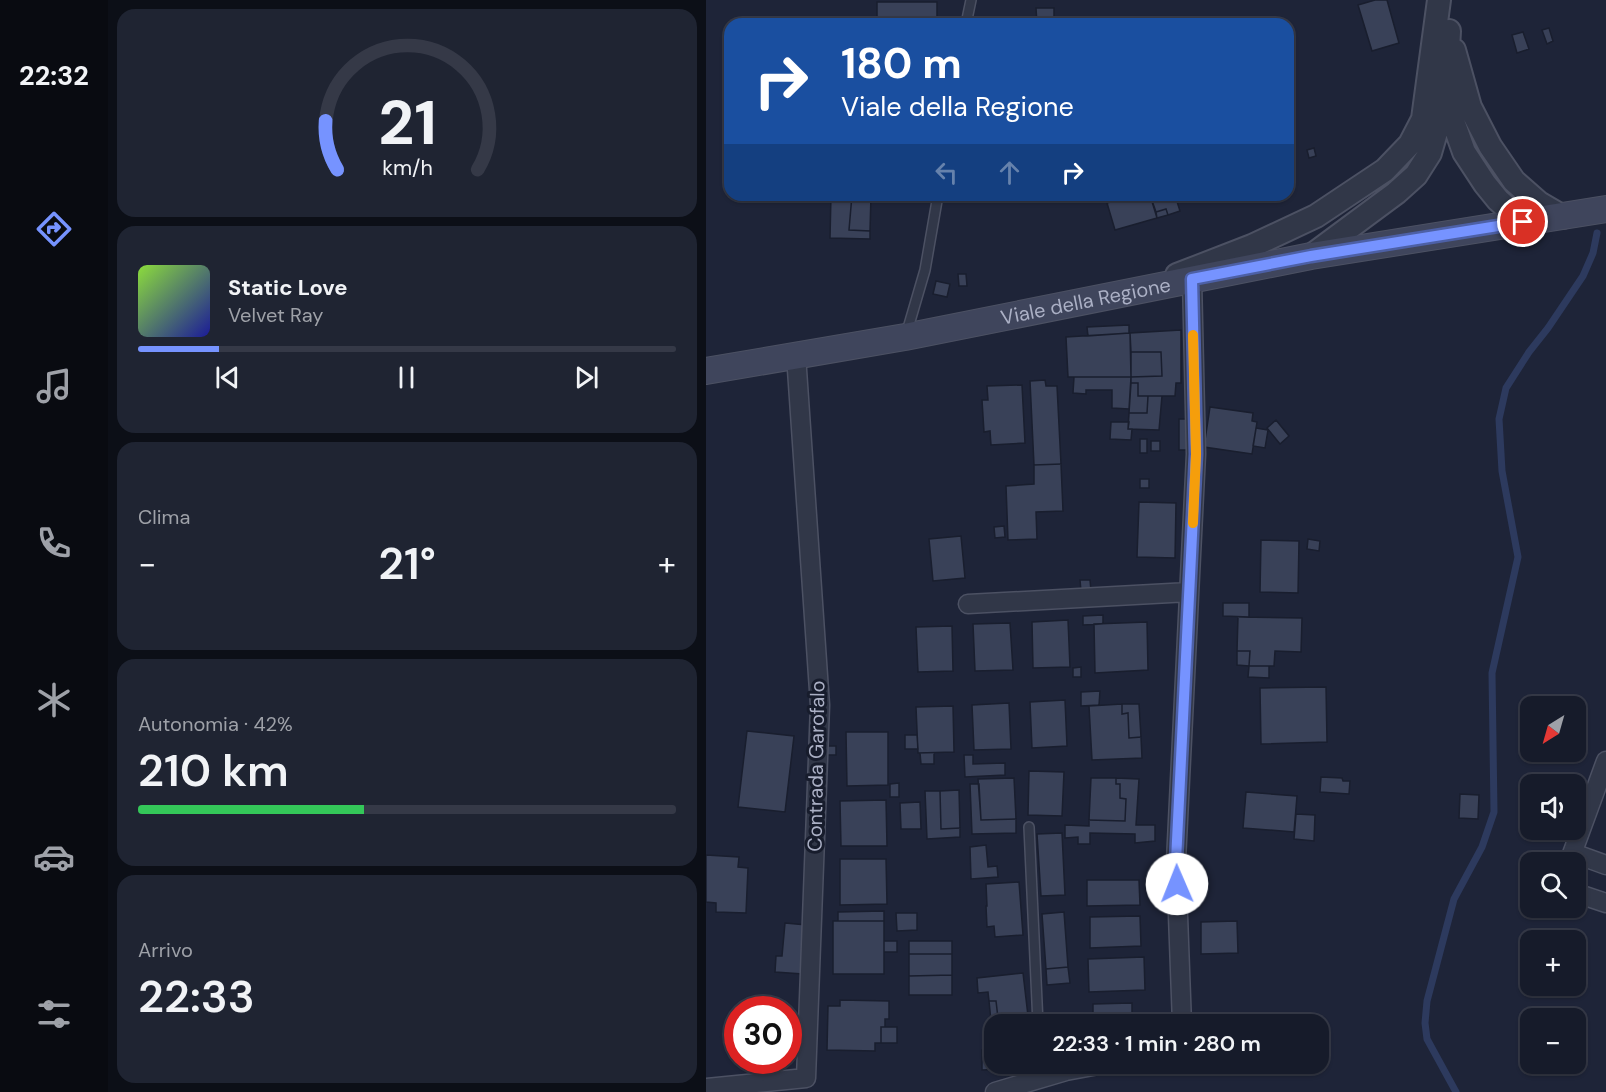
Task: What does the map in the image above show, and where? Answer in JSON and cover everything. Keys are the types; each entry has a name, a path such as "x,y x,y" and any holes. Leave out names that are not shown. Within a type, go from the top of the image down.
{"main road":[{"name":"Viale della Regione","path":"706,371 905,337 1311,256 1606,209"}],"street":[{"path":"1440,0 1445,101 1464,152 1498,200 1523,222"},
{"path":"1442,30 1470,107 1490,146 1514,180 1539,204 1562,217"},
{"path":"1142,289 1252,246 1316,216 1386,170 1410,144 1423,119 1442,30"},
{"path":"1311,256 1396,193 1416,175 1430,153 1445,101"},
{"path":"1182,1014 1176,861 1196,454 1192,279"},
{"name":"Contrada Garofalo","path":"706,1088 806,1078 820,705 796,355"},
{"path":"968,604 1189,592"},
{"path":"1573,852 1606,761"},
{"path":"1586,861 1606,865"},
{"path":"1586,896 1606,903"},
{"path":"995,1092 1047,1074"}],"lane":[{"path":"968,18 970,0"},
{"path":"905,337 925,270 937,201"},
{"path":"1029,827 1038,1014"}],"building":[{"path":"1375,0 1387,0 1399,43 1372,51 1358,5"},
{"path":"877,2 937,2 937,18 877,18"},
{"path":"1036,8 1054,8 1054,18 1037,18"},
{"path":"1549,28 1553,41 1547,44 1542,30"},
{"path":"1523,32 1529,49 1517,53 1512,35"},
{"path":"1314,148 1316,156 1309,158 1307,150"},
{"path":"831,201 851,201 849,230 870,231 870,239 830,238"},
{"path":"851,201 871,201 870,231 849,230"},
{"path":"1152,201 1157,218 1115,230 1107,203"},
{"path":"1152,201 1177,201 1180,211 1168,215 1166,209 1156,212"},
{"path":"1166,209 1168,215 1157,218 1156,212"},
{"path":"958,274 966,274 967,286 959,286"},
{"path":"936,281 950,284 947,297 933,294"},
{"path":"1129,325 1129,333 1088,336 1087,327"},
{"path":"1181,330 1181,383 1176,383 1175,396 1138,396 1138,383 1131,383 1131,377 1162,376 1161,352 1131,352 1130,333"},
{"path":"1130,333 1131,377 1068,377 1066,337"},
{"path":"1131,352 1161,352 1162,376 1131,377"},
{"path":"1074,377 1131,377 1129,409 1112,408 1112,390 1086,390 1086,394 1073,393"},
{"path":"1045,380 1046,386 1057,386 1061,464 1034,465 1030,381"},
{"path":"1131,383 1138,383 1138,396 1148,396 1147,413 1129,413"},
{"path":"1022,385 1025,443 991,445 990,431 984,432 982,400 988,400 987,386"},
{"path":"1148,396 1162,396 1159,430 1128,429 1129,413 1147,413"},
{"path":"1210,407 1253,413 1252,421 1257,422 1252,454 1204,447"},
{"path":"1179,419 1190,419 1190,450 1179,450"},
{"path":"1276,420 1289,436 1280,444 1267,428"},
{"path":"1111,422 1129,422 1128,429 1132,429 1131,440 1110,439"},
{"path":"1256,428 1268,430 1265,448 1253,446"},
{"path":"1140,439 1147,439 1147,453 1140,453"},
{"path":"1151,441 1160,441 1160,451 1151,451"},
{"path":"1061,464 1063,511 1036,512 1037,539 1008,540 1006,486 1034,484 1034,465"},
{"path":"1140,479 1149,479 1149,488 1140,488"},
{"path":"1139,502 1176,503 1175,558 1137,557"},
{"path":"1004,526 1005,537 995,538 994,527"},
{"path":"961,536 965,578 933,581 929,539"},
{"path":"1308,539 1320,541 1319,551 1307,549"},
{"path":"1261,540 1299,541 1298,593 1260,592"},
{"path":"1080,580 1090,580 1091,591 1081,591"},
{"path":"1223,603 1249,603 1249,617 1223,616"},
{"path":"1103,615 1103,624 1083,625 1083,616"},
{"path":"1238,617 1302,618 1301,652 1275,651 1274,666 1249,666 1250,651 1237,651"},
{"path":"1068,620 1070,667 1033,668 1032,622"},
{"path":"1147,622 1148,670 1095,673 1094,624"},
{"path":"1010,623 1013,670 975,671 973,624"},
{"path":"952,626 953,671 918,672 916,627"},
{"path":"1237,651 1250,651 1249,666 1237,665"},
{"path":"1249,666 1269,666 1269,678 1248,677"},
{"path":"1081,667 1081,677 1073,677 1073,668"},
{"path":"1326,687 1327,742 1261,744 1260,688"},
{"path":"1100,691 1099,705 1081,706 1081,692"},
{"path":"1065,700 1067,746 1032,748 1030,702"},
{"path":"1009,703 1011,749 974,750 972,705"},
{"path":"1122,704 1122,714 1128,713 1129,738 1141,737 1142,758 1092,760 1089,706"},
{"path":"1122,704 1139,704 1141,737 1129,738 1128,713 1122,714"},
{"path":"953,706 954,752 918,753 916,707"},
{"path":"747,731 794,736 785,812 738,807"},
{"path":"846,732 888,732 888,785 847,786"},
{"path":"905,735 917,735 918,749 905,749"},
{"path":"826,746 836,746 836,755 826,755"},
{"path":"920,753 934,753 934,764 921,764"},
{"path":"964,755 973,755 973,764 1005,763 1005,775 965,777"},
{"path":"1029,771 1064,772 1062,816 1028,815"},
{"path":"1321,777 1342,778 1343,781 1350,781 1349,794 1320,792"},
{"path":"1014,778 1016,819 981,820 978,779"},
{"path":"1091,778 1116,778 1116,784 1120,784 1120,798 1126,799 1125,821 1089,820"},
{"path":"1116,778 1139,779 1136,825 1155,825 1155,841 1135,843 1135,834 1090,833 1090,844 1078,844 1078,837 1065,838 1065,825 1089,826 1089,820 1125,821 1126,799 1120,798 1120,784 1116,784"},
{"path":"899,783 899,797 890,797 890,784"},
{"path":"970,784 979,784 981,820 1016,819 1016,833 972,834"},
{"path":"959,790 960,828 941,829 940,791"},
{"path":"925,791 940,791 941,829 960,828 960,837 927,839"},
{"path":"1246,792 1297,796 1294,832 1243,828"},
{"path":"1460,794 1479,795 1478,819 1459,818"},
{"path":"886,800 887,846 841,846 840,801"},
{"path":"920,802 921,829 901,829 900,803"},
{"path":"1296,814 1315,815 1314,841 1294,839"},
{"path":"1062,833 1065,895 1041,896 1037,834"},
{"path":"986,845 988,867 997,866 998,877 971,879 970,847"},
{"path":"706,855 739,857 738,867 748,868 746,913 716,912 716,903 706,902"},
{"path":"840,859 886,859 887,904 840,905"},
{"path":"1087,880 1139,880 1140,905 1087,906"},
{"path":"1019,882 1023,935 995,937 994,926 987,927 986,884"},
{"path":"884,911 884,921 838,921 838,912"},
{"path":"1064,912 1068,967 1046,969 1042,914"},
{"path":"896,913 917,913 917,930 897,931"},
{"path":"1140,916 1141,946 1090,948 1090,917"},
{"path":"833,921 884,921 884,974 833,974"},
{"path":"1237,921 1238,953 1201,954 1201,922"},
{"path":"785,923 807,925 803,974 775,972 776,956 782,956"},
{"path":"884,941 897,941 897,952 884,952"},
{"path":"909,941 952,941 952,954 909,954"},
{"path":"909,954 952,954 952,975 909,976"},
{"path":"1144,957 1145,990 1089,992 1088,959"},
{"path":"1068,967 1070,983 1047,985 1046,969"},
{"path":"1023,973 1028,1014 998,1014 996,1001 989,1001 988,992 978,993 977,978"},
{"path":"952,975 952,995 909,995 909,976"},
{"path":"840,1000 889,1001 889,1019 885,1019 885,1027 881,1027 881,1043 875,1043 875,1051 827,1050 828,1006 840,1006"},
{"path":"989,1001 996,1001 998,1014 990,1014"},
{"path":"1132,1003 1132,1014 1093,1014 1093,1004"},
{"path":"881,1027 897,1027 897,1043 881,1043"},
{"path":"982,1050 984,1050 984,1070 982,1070"}],"waterway":[{"path":"1456,1092 1427,1039 1425,1023 1427,1001 1454,899 1482,847 1494,812 1492,673 1518,557 1502,471 1499,419 1506,388 1583,276 1593,253 1597,233"}],"slow traffic":[{"path":"1193,335 1196,454 1193,523"}],"route":[{"path":"1177,884 1176,861 1196,454 1192,279 1311,256 1523,222"}]}
